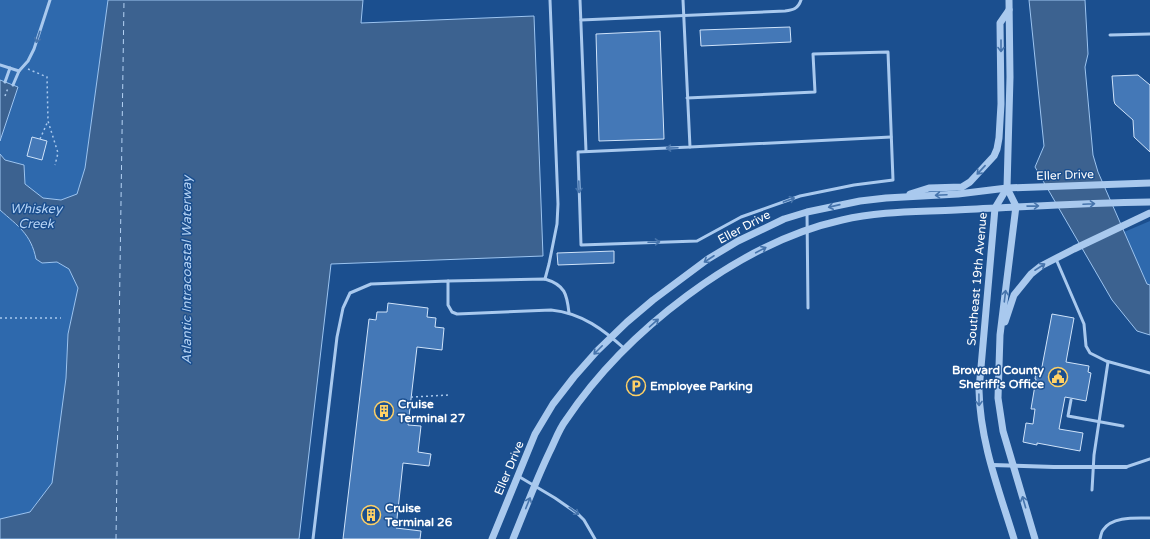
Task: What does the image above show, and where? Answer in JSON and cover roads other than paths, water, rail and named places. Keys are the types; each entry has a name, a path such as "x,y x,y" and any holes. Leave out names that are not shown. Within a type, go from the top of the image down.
{"street":[{"name":"Southeast 19th Avenue","path":"1009,0 1010,77 1007,188 1016,206"},
{"path":"900,197 929,188 962,187 970,182 994,156 997,149 1000,131 1000,23 1009,9"},
{"name":"Eller Drive","path":"492,539 535,434 553,404 592,356 653,300 708,259 738,241 784,219 851,202 900,197 958,194 1007,188 1150,183"},
{"name":"Southeast 19th Avenue","path":"1007,188 995,208 979,390 984,440 1014,539"},
{"path":"513,539 542,467 565,420 610,364 641,334 694,291 768,246 782,239 827,223 861,216 1016,206 1150,202"},
{"path":"1016,206 1000,335 998,398 1003,430 1035,539"},
{"path":"1000,335 1014,295 1031,274 1041,266 1074,249 1150,213"},
{"path":"992,465 1126,467"}],"lane":[{"path":"13,85 19,71 28,61 34,49 50,0"},
{"path":"545,279 557,224 558,204 550,0"},
{"path":"580,0 586,151"},
{"path":"683,0 690,147"},
{"path":"581,20 785,11 794,10 799,6 801,0"},
{"path":"1110,35 1150,34"},
{"path":"687,98 815,92 813,54 888,52 893,180 854,185 800,196 741,217 697,241 581,244 578,152 891,137"},
{"path":"0,65 19,71"},
{"path":"5,82 10,68"},
{"path":"807,212 808,308"},
{"path":"1056,259 1084,324 1086,346 1090,353 1108,362 1150,373"},
{"path":"313,539 337,337 343,308 350,293 372,284 545,279 556,282 564,290 568,300 569,313"},
{"path":"448,281 448,305 452,312 457,314 552,310 569,313 592,323 612,337 626,350"},
{"path":"1092,490 1093,467 1108,362"},
{"path":"1071,400 1068,416 1123,426"},
{"path":"1126,467 1150,459"},
{"path":"518,476 578,514 584,520 595,539"},
{"path":"1100,539 1102,531 1107,525 1121,519 1150,518"}],"water":[{"path":"108,0 363,0 361,23 534,16 543,256 331,264 299,539 0,539 0,519 30,512 52,483 66,378 68,334 78,288 69,269 57,262 42,263 36,259 31,243 23,231 0,210 0,154 5,160 24,165 25,184 43,198 61,200 77,194 85,168"},
{"path":"1029,0 1085,0 1088,54 1085,67 1093,155 1098,172 1147,284 1150,285 1150,335 1137,331 1112,300 1035,167 1044,146"},
{"path":"0,80 18,87 0,141"}],"place":[{"name":"Broward County Sheriff's Office","path":"1058,377"},
{"name":"Employee Parking","path":"636,386"},
{"name":"Cruise Terminal 27","path":"384,411"},
{"name":"Cruise Terminal 26","path":"371,515"}],"water label":[{"name":"Whiskey Creek","path":"36,216"},
{"name":"Atlantic Intracoastal Waterway","path":"187,270"}]}
